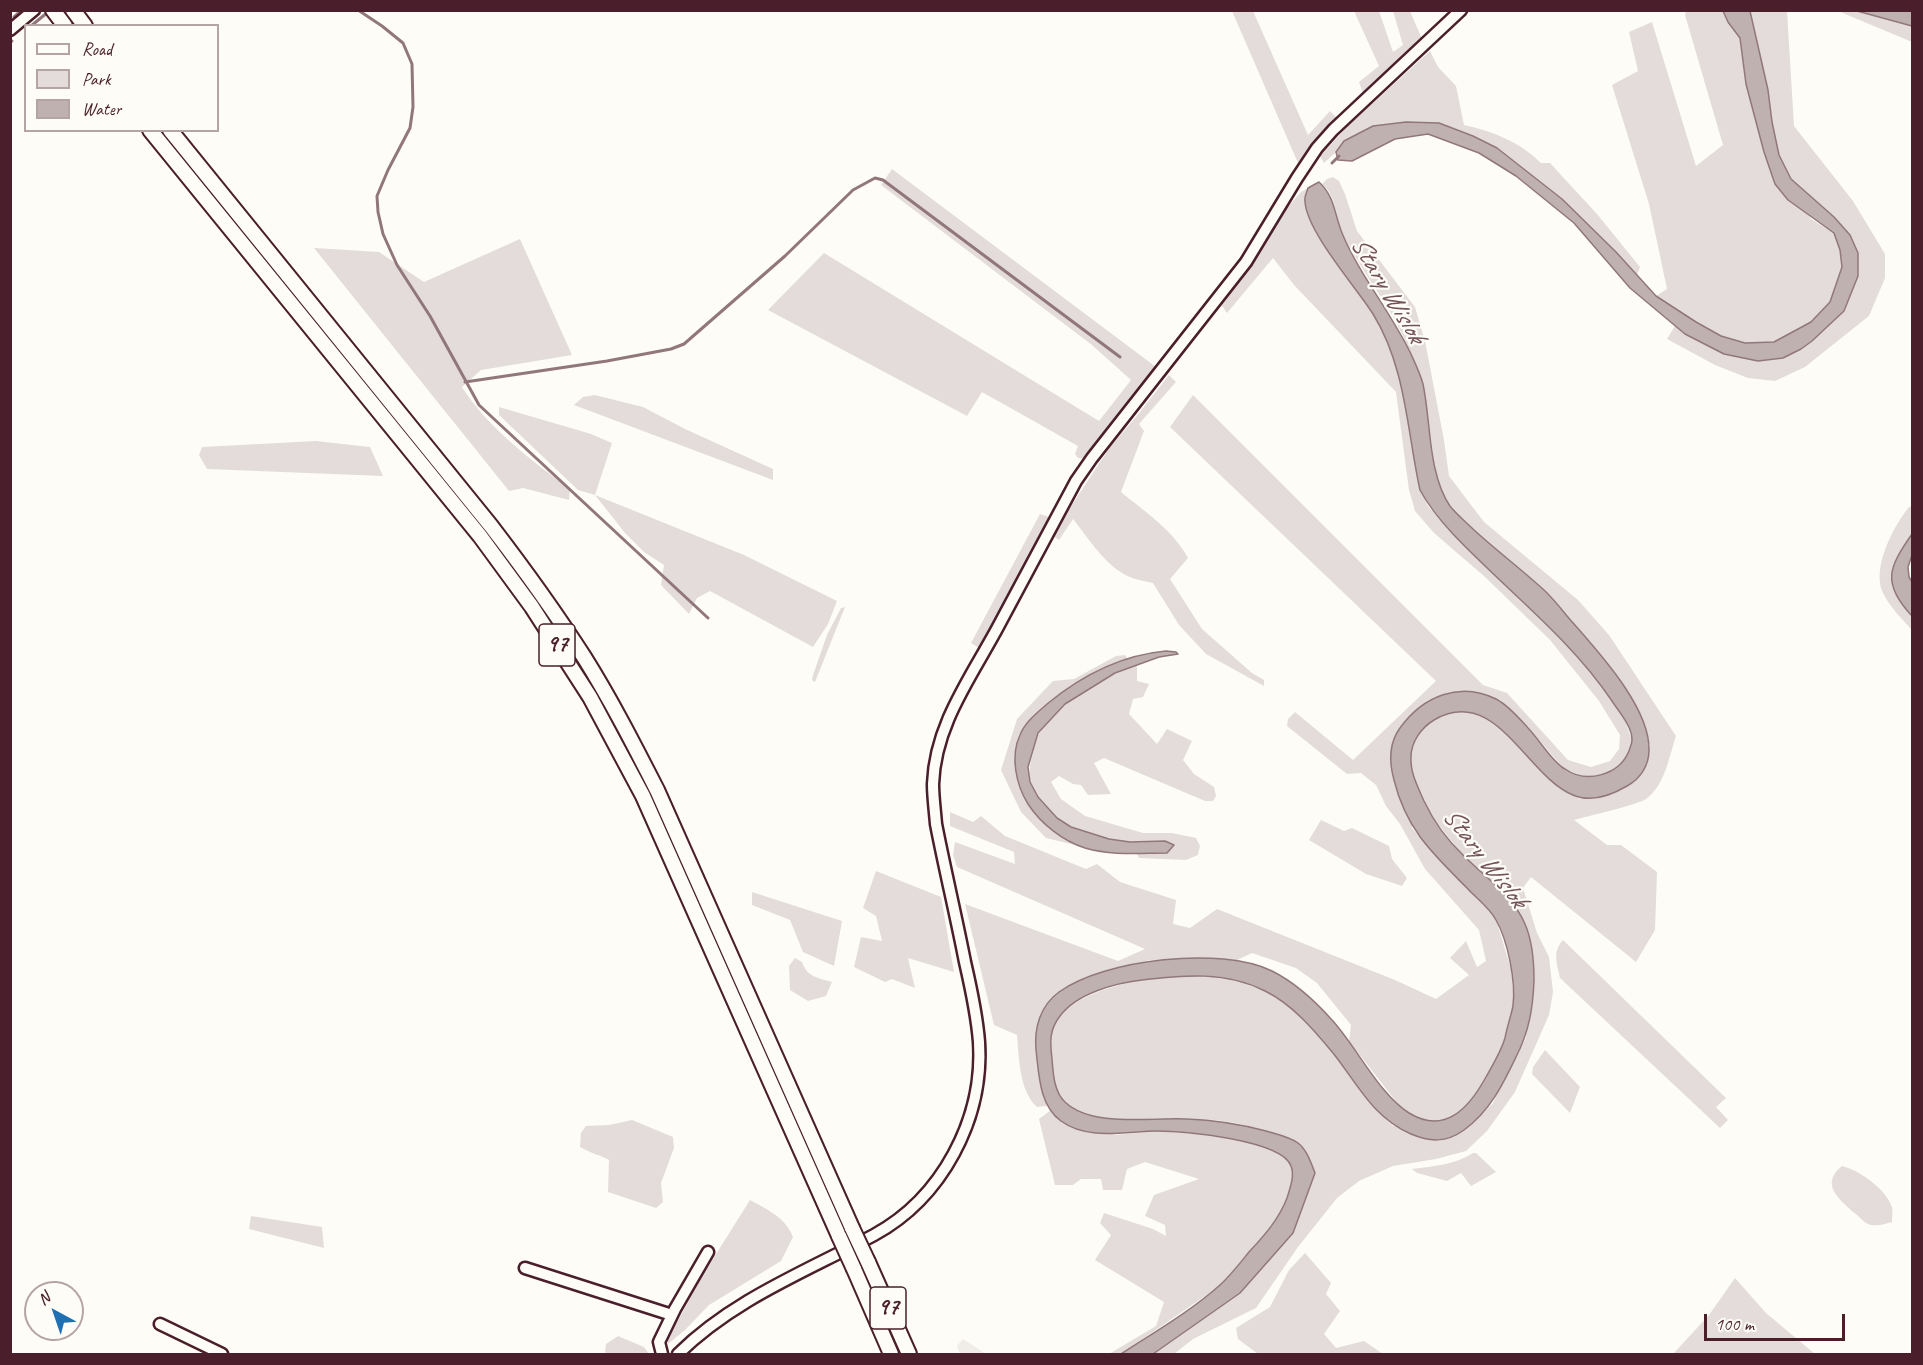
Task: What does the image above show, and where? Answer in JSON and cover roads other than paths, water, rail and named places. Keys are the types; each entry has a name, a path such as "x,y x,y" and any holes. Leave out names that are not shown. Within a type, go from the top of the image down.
{"main road":[{"path":"52,10 63,24"},
{"path":"73,10 83,24"},
{"name":"97","path":"152,132 480,536 532,607 573,669 648,806 891,1354"},
{"name":"97","path":"172,132 491,526 542,593 585,660 629,735 671,820 909,1354"}],"street":[{"path":"10,30 34,10"},
{"path":"678,1354 710,1325 735,1307 878,1233 912,1208 945,1170 958,1147 973,1105 978,1076 979,1043 974,1004 935,813 933,781 947,719 957,698 984,655 1076,481 1092,458 1246,262 1317,148 1333,130 1461,10"},
{"path":"662,1354 659,1342 708,1252"},
{"path":"525,1268 672,1315"},
{"path":"160,1324 222,1354"}],"water":[{"path":"1723,11 1750,11 1768,90 1779,155 1791,179 1834,217 1850,235 1858,253 1858,276 1844,311 1812,341 1783,358 1758,361 1724,354 1685,334 1630,288 1574,223 1516,176 1479,153 1428,134 1395,139 1352,161 1338,160 1336,152 1344,141 1373,126 1406,122 1439,123 1473,136 1497,148 1562,199 1616,252 1656,296 1721,336 1745,343 1774,342 1811,322 1830,302 1842,267 1840,250 1834,233 1788,200 1775,184 1746,84 1740,38"},
{"path":"1857,11 1912,11 1912,26"},
{"path":"1319,182 1331,199 1349,248 1402,337 1419,372 1426,399 1434,463 1443,493 1450,506 1474,530 1548,594 1597,650 1633,700 1647,734 1649,756 1640,776 1632,783 1607,795 1587,798 1573,795 1556,785 1509,737 1493,723 1475,714 1456,712 1434,720 1421,731 1415,741 1411,751 1412,769 1428,808 1452,844 1498,887 1520,914 1527,930 1533,959 1534,980 1531,1010 1520,1048 1500,1088 1488,1106 1473,1123 1451,1137 1431,1140 1418,1137 1386,1119 1367,1099 1333,1053 1302,1018 1275,996 1250,985 1220,977 1205,976 1132,981 1098,990 1067,1008 1054,1026 1051,1047 1056,1088 1061,1098 1077,1110 1091,1115 1123,1120 1197,1120 1266,1131 1298,1143 1306,1153 1315,1173 1293,1233 1240,1293 1153,1354 1121,1354 1197,1304 1228,1277 1280,1213 1291,1186 1292,1170 1284,1157 1270,1150 1231,1139 1170,1131 1095,1133 1083,1131 1061,1121 1048,1107 1044,1098 1036,1050 1037,1026 1052,998 1079,981 1133,964 1194,958 1250,963 1272,971 1319,1006 1398,1105 1422,1119 1434,1121 1455,1115 1472,1099 1499,1053 1513,1006 1512,974 1504,939 1493,916 1432,851 1406,813 1399,797 1391,766 1392,746 1396,734 1409,717 1431,700 1443,695 1469,691 1496,699 1505,705 1560,766 1574,774 1592,776 1610,771 1624,759 1632,741 1625,719 1595,678 1557,635 1453,534 1435,513 1420,490 1399,377 1384,334 1373,314 1322,243 1308,213 1305,196 1308,188"},
{"path":"1912,534 1912,555 1908,567 1912,582 1912,616 1896,594 1892,584 1892,575 1898,556"},
{"path":"1166,651 1178,654 1159,657 1115,673 1065,704 1038,733 1028,767 1030,782 1038,797 1057,818 1071,827 1109,839 1130,842 1165,841 1174,845 1167,853 1126,854 1095,851 1069,841 1039,818 1028,804 1020,788 1015,752 1022,730 1047,704 1088,676 1118,662"}],"waterway":[{"path":"14,17 22,10"},
{"path":"358,10 403,43 412,64 413,107 410,128 377,196 383,234 397,265 430,316 479,405 708,618"},
{"path":"33,24 48,12"},
{"name":"Stary Wislok","path":"1332,163 1339,156"},
{"path":"465,382 607,361 671,349 684,344 785,256 853,190 875,178 883,180 1120,357"}]}
